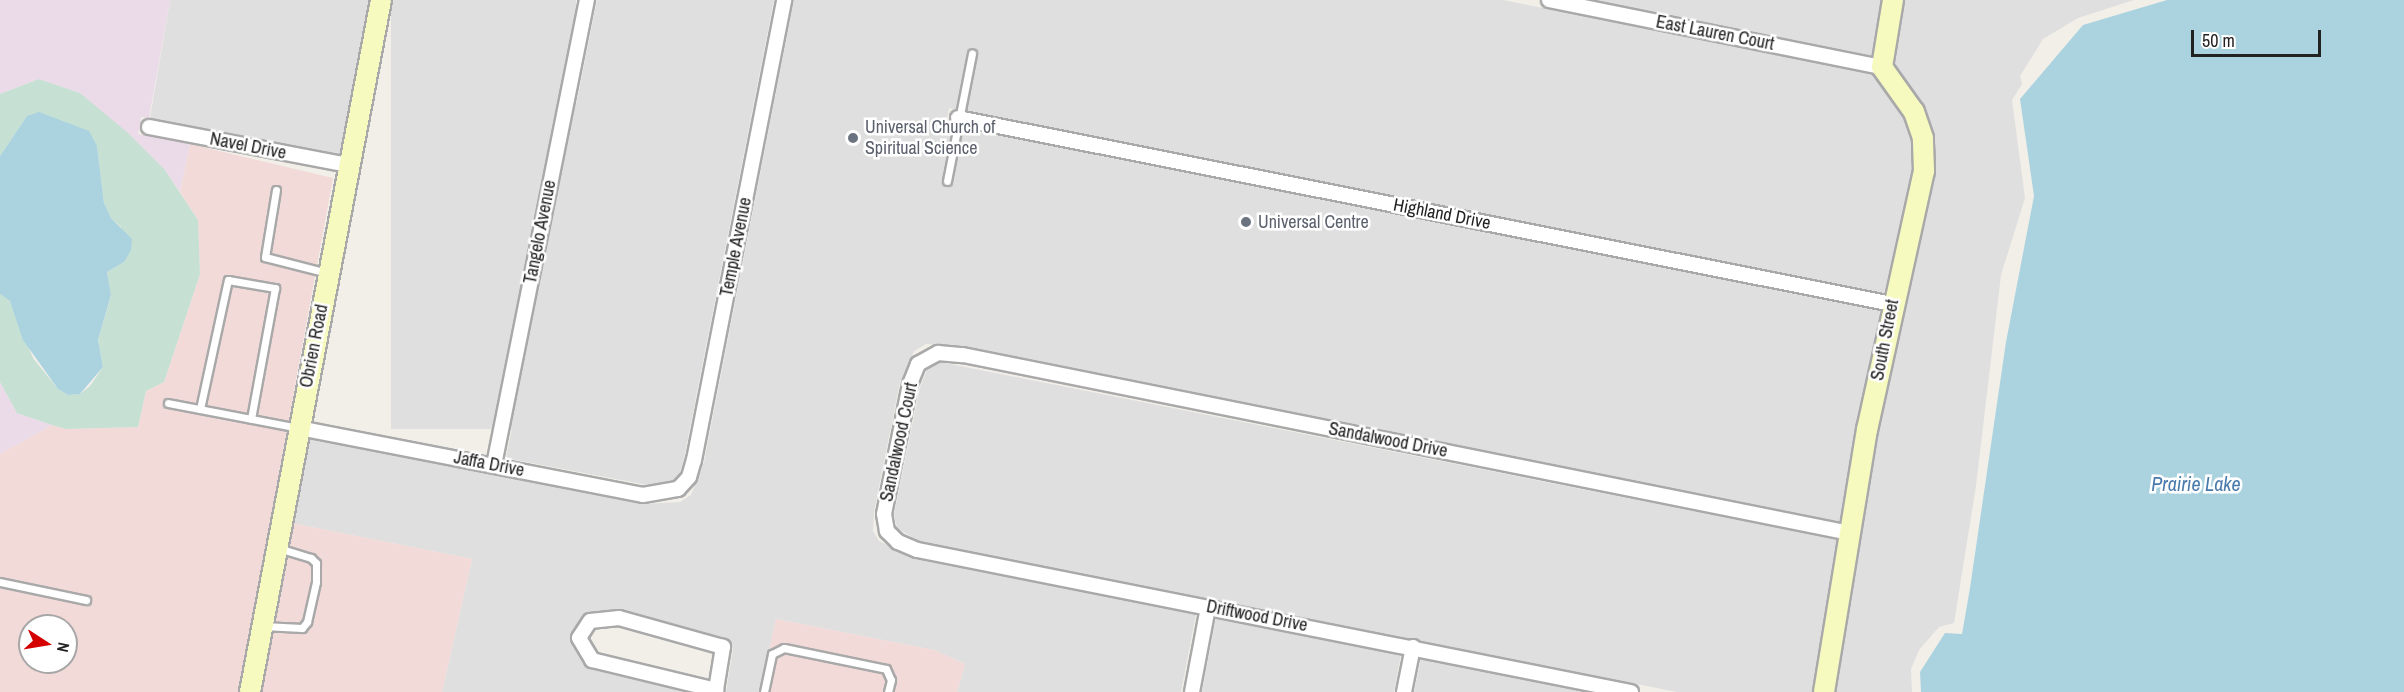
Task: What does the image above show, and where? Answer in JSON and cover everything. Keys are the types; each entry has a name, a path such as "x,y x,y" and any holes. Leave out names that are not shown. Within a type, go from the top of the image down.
{"street":[{"name":"Obrien Road","path":"250,692 381,0"},
{"name":"Tangelo Avenue","path":"494,465 587,0"},
{"name":"Temple Avenue","path":"678,489 689,477 694,460 784,0"},
{"name":"East Lauren Court","path":"1549,0 1882,67"},
{"path":"1882,67 1893,0"},
{"name":"South Street","path":"1824,692 1850,533 1892,304 1922,179 1923,138 1914,112 1882,67"},
{"name":"Highland Drive","path":"957,118 1892,304"},
{"name":"Navel Drive","path":"149,127 348,165"},
{"name":"Sandalwood Drive","path":"927,356 938,353 963,355 1850,533"},
{"name":"Sandalwood Court","path":"887,531 886,498 910,384 918,364 927,356"},
{"name":"Jaffa Drive","path":"299,428 643,495 678,489"},
{"name":"Driftwood Drive","path":"887,531 898,542 917,550 1631,692"},
{"path":"1192,692 1208,607"},
{"path":"619,618 723,647 716,691 592,660 579,638 590,621 619,618"},
{"path":"1404,692 1413,647"}],"lane":[{"path":"946,181 972,53"},
{"path":"276,190 265,257 328,273"},
{"path":"200,409 228,280 275,288 252,419"},
{"path":"168,403 299,428"},
{"path":"262,626 302,628 308,622 316,582 316,563 311,558 276,548"},
{"path":"0,582 86,600"},
{"path":"764,692 772,654 784,648 886,669 891,680 888,692"}],"shaded area":[{"path":"0,0 170,0 149,118 141,117 138,134 190,144 180,192 165,170 80,93 39,79 0,94"},
{"path":"170,0 371,0 340,155 150,118"},
{"path":"391,0 576,0 576,429 391,429"},
{"path":"597,0 774,0 684,458 680,472 671,482 658,487 506,458"},
{"path":"794,0 1503,0 1876,74 1904,116 1913,139 1911,184 1884,293 949,108 946,125 1880,311 1842,522 965,346 926,344 914,351 900,382 874,512 873,531 879,541 915,559 1196,614 1181,692 957,692 965,664 934,650 776,619 760,692 726,692 733,649 726,638 617,609 589,613 570,633 570,642 583,664 590,669 685,692 442,692 472,559 291,523 307,438 642,504 680,502 691,495 704,462"},
{"path":"1595,0 1883,0 1874,56"},
{"path":"1903,0 2134,0 2078,18 2043,39 2020,76 2022,84 2012,100 2025,198 2001,275 1976,486 1954,623 1939,627 1919,650 1911,669 1912,692 1834,692 1877,432 1915,244 1934,179 1933,136 1922,108 1892,65"},
{"path":"190,144 333,178 239,692 0,692 0,454 52,425 66,429 138,427 146,391 164,382 200,274 198,220 180,192"},
{"path":"940,362 1839,540 1814,692 1677,692 920,542 897,528 894,514 920,387 927,370"},
{"path":"0,382 17,413 52,425 0,454"},
{"path":"291,523 472,559 442,692 260,692"},
{"path":"1216,618 1401,654 1394,692 1202,692"},
{"path":"776,619 934,650 965,664 957,692 760,692"},
{"path":"1421,658 1586,692 1414,692"}],"green space":[{"path":"39,79 80,93 128,133 165,170 198,220 200,274 164,382 146,391 138,427 66,429 52,425 17,413 0,382 0,294 10,301 33,358 58,389 68,395 80,394 90,386 103,367 98,340 111,296 107,272 124,262 121,227 111,218 104,203 97,146 27,116 0,156 0,94"}],"water":[{"name":"Prairie Lake","path":"2167,0 2404,0 2404,692 1921,692 1920,672 1945,633 1962,634 1970,588 2006,342 2034,196 2020,99 2083,25"},
{"path":"39,112 89,131 97,146 104,203 111,218 132,239 131,250 124,262 107,272 111,295 98,340 103,367 80,394 68,395 58,389 23,340 10,301 0,294 0,156 27,116"}],"place":[{"name":"Universal Church of Spiritual Science","path":"853,138"},
{"name":"Universal Centre","path":"1246,222"}]}
